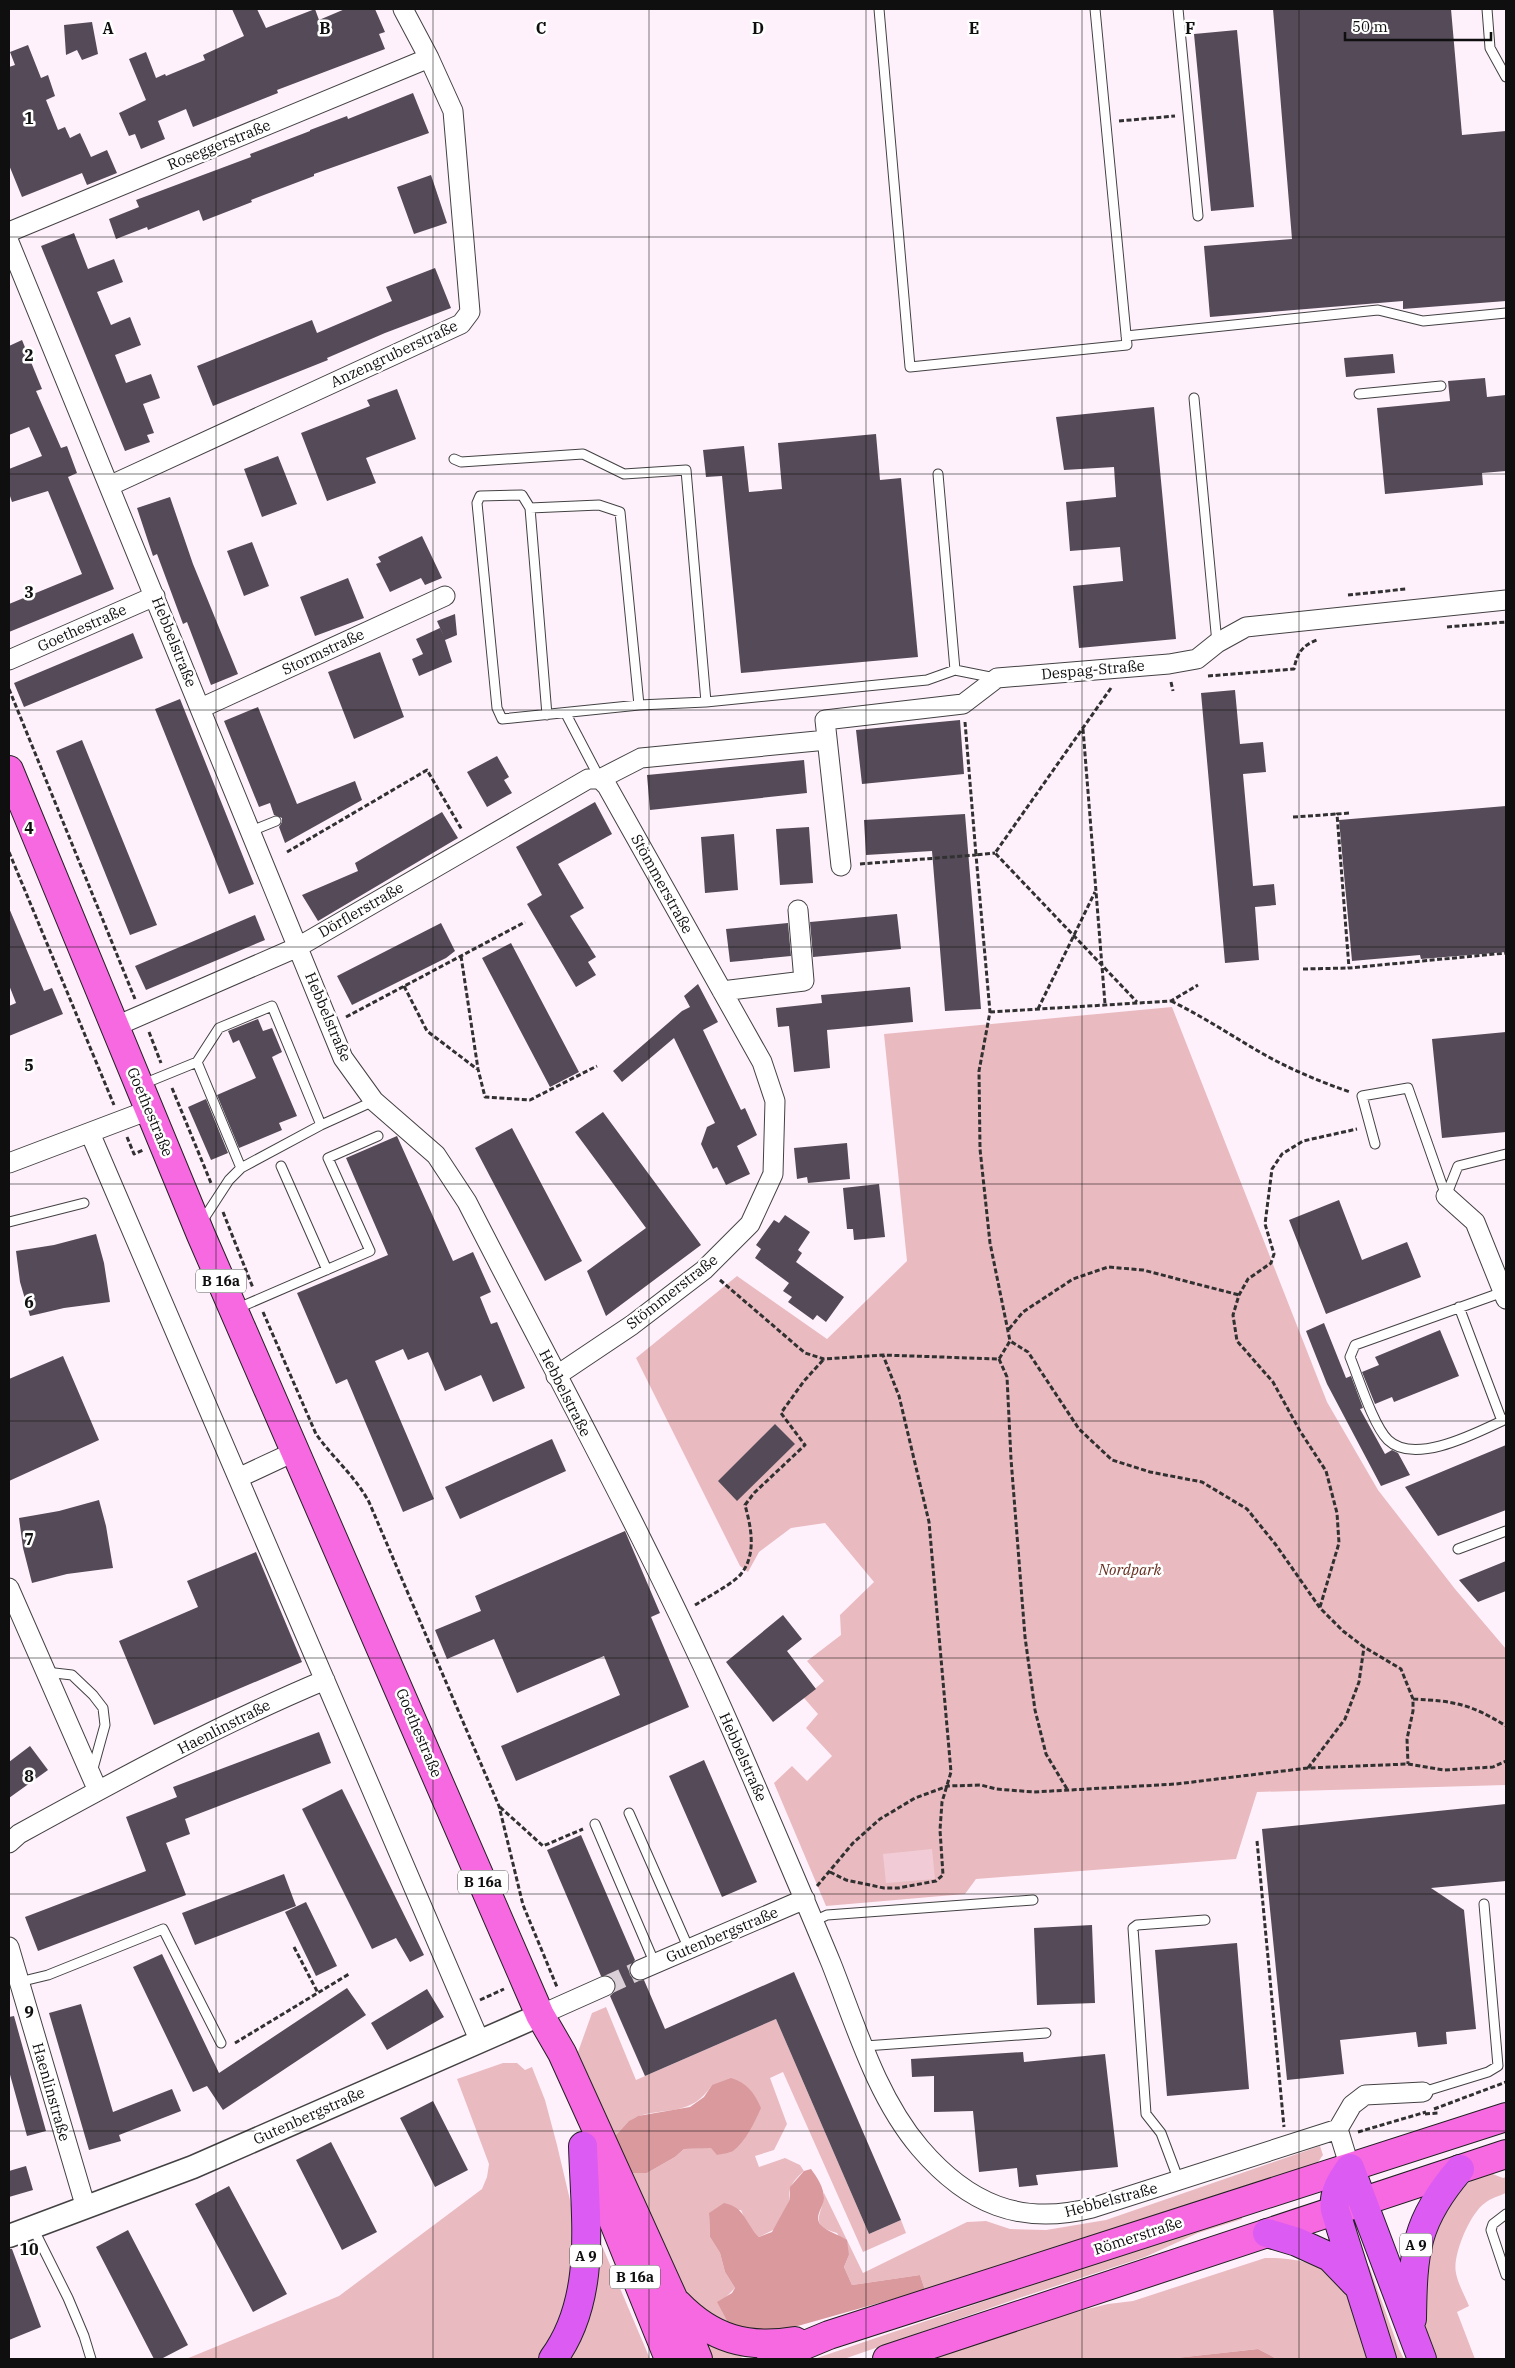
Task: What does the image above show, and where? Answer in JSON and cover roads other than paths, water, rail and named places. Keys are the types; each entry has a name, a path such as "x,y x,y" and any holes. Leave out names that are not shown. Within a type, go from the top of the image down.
{"highway":[{"name":"A 9","path":"553,2359 570,2329 586,2271 583,2146"},
{"path":"1350,2168 1364,2201"},
{"path":"1350,2168 1340,2182 1334,2199 1335,2210 1382,2359"},
{"name":"A 9","path":"1412,2333 1412,2271 1417,2243 1425,2220 1437,2199 1460,2169"},
{"name":"A 9","path":"1364,2201 1422,2359"},
{"path":"1267,2233 1297,2242 1330,2257 1358,2286"}],"main road":[{"name":"Goethestraße","path":"9,770 198,1228 246,1305 296,1451 540,2015"},
{"name":"B 16a","path":"540,2015 546,2054 669,2359"},
{"name":"B 16a","path":"540,2015 562,2053 674,2300 698,2359"},
{"name":"Römerstraße","path":"771,2359 829,2335 1506,2117"},
{"path":"887,2359 1506,2154"},
{"path":"674,2300 693,2319 710,2330 744,2342 762,2345 776,2344 829,2335"}],"street":[{"name":"Anzengruberstraße","path":"109,486 461,324 470,312 453,112 429,58 403,9"},
{"name":"Roseggerstraße","path":"9,232 429,58"},
{"name":"Hebbelstraße","path":"9,242 343,1058 374,1101 436,1155 467,1202 634,1525 726,1718 805,1899 883,2092 902,2124 916,2143 942,2171 962,2187 986,2201 1007,2210 1028,2215 1073,2212 1179,2181 1286,2146 1339,2133"},
{"name":"Goethestraße","path":"9,660 155,596"},
{"name":"Stormstraße","path":"201,708 445,596"},
{"path":"1217,643 1246,627 1506,600"},
{"name":"Despag-Straße","path":"997,678 1197,659 1217,643"},
{"path":"841,866 825,720 963,704 997,678"},
{"name":"Dörflerstraße","path":"114,1027 298,947 588,779 600,779 640,758 827,740"},
{"name":"Stömmerstraße","path":"556,1376 632,1325 706,1268 750,1224 773,1174 775,1101 762,1062 607,786 600,779"},
{"path":"722,991 804,982 798,910"},
{"path":"9,1163 149,1110"},
{"path":"90,1133 480,2042"},
{"path":"1446,1196 1475,1222 1505,1295"},
{"path":"238,1478 296,1451"},
{"path":"9,1588 94,1783"},
{"name":"Haenlinstraße","path":"9,1843 19,1834 94,1783 325,1680"},
{"name":"Gutenbergstraße","path":"647,1967 805,1899"},
{"name":"Haenlinstraße","path":"9,1947 86,2208"},
{"name":"Gutenbergstraße","path":"9,2236 193,2167 605,1986"},
{"path":"1350,2168 1339,2133 1352,2105 1365,2095 1423,2092"}],"lane":[{"path":"879,9 910,367 1127,345 1095,9"},
{"path":"1178,9 1198,216"},
{"path":"1487,9 1490,48 1506,77"},
{"path":"1126,336 1378,310 1423,321 1506,313"},
{"path":"1359,394 1440,386"},
{"path":"1194,398 1217,643"},
{"path":"454,459 461,462 583,454 624,474 686,470 706,702"},
{"path":"938,474 955,670"},
{"path":"547,715 530,508 522,495 480,496 477,504 497,708 502,718 566,714 639,705 706,702 927,680 955,670 997,678"},
{"path":"530,508 599,505 620,512 639,705"},
{"path":"566,714 600,779"},
{"path":"251,831 276,821"},
{"path":"139,1085 197,1062 219,1028 272,1006 321,1125"},
{"path":"197,1062 241,1168"},
{"path":"1375,1144 1362,1096 1408,1088 1446,1196"},
{"path":"198,1228 217,1198 241,1168 321,1125 374,1101"},
{"path":"246,1305 370,1251 328,1158 378,1136"},
{"path":"1446,1196 1458,1166 1506,1154"},
{"path":"281,1166 327,1270"},
{"path":"9,1222 84,1203"},
{"path":"1459,1307 1504,1420 1430,1450 1411,1450 1389,1441 1378,1426 1350,1357 1355,1345 1459,1307 1505,1295"},
{"path":"1458,1549 1506,1531"},
{"path":"46,1672 72,1675 93,1695 103,1708 105,1725 94,1783"},
{"path":"629,1813 689,1949"},
{"path":"595,1824 647,1967"},
{"path":"814,1921 827,1915 1033,1900"},
{"path":"1423,2092 1488,2072 1498,2066 1484,1904"},
{"path":"1179,2181 1162,2134 1146,2114 1132,1928 1136,1924 1205,1920"},
{"path":"19,1982 48,1976 163,1930 221,2043"},
{"path":"864,2046 1046,2033"},
{"path":"1506,2214 1493,2224 1490,2230 1506,2275"},
{"path":"33,2228 68,2298 84,2336 91,2359"}],"tunnel":[{"path":"605,1986 640,1970"}],"park label":[{"name":"Nordpark","path":"1130,1570"}]}
